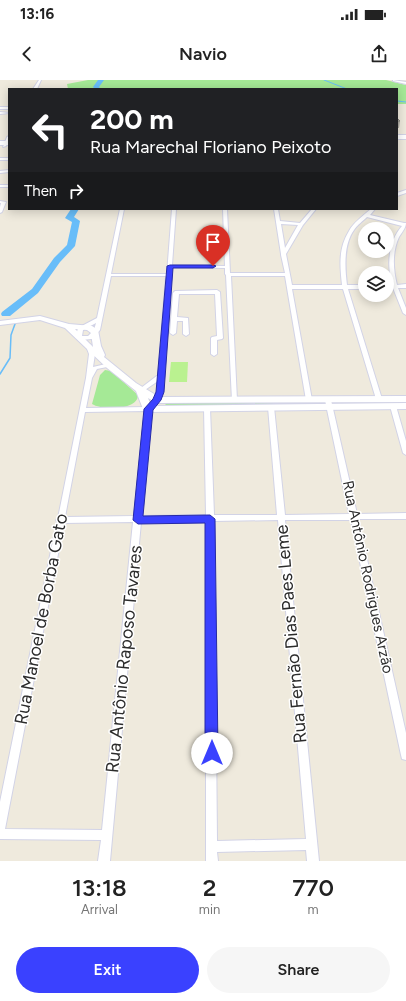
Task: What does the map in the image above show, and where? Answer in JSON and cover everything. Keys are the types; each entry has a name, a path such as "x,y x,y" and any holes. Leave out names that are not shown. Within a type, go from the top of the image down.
{"street":[{"path":"394,80 404,82"},
{"path":"0,113 7,113"},
{"path":"399,194 406,191"},
{"path":"0,212 2,202"},
{"path":"80,337 90,338 95,333 100,318 110,275 122,210"},
{"path":"148,409 157,400 161,376 174,210"},
{"path":"225,210 234,400"},
{"path":"276,210 309,400"},
{"path":"283,255 301,224 313,210"},
{"path":"372,210 351,230 345,245 342,264 345,287 379,399"},
{"path":"366,215 405,225 394,244 392,266"},
{"path":"278,222 301,224"},
{"path":"170,266 227,267"},
{"path":"227,274 287,275"},
{"path":"110,275 169,275"},
{"path":"406,286 394,286 406,313"},
{"path":"173,333 176,293 181,291 228,287"},
{"path":"290,287 358,287"},
{"path":"168,288 200,289 218,293 220,338 214,338 214,354"},
{"path":"0,323 40,318 68,326 84,327 93,330 102,358"},
{"path":"80,337 79,331 100,318"},
{"path":"174,319 186,319 186,334"},
{"path":"68,326 102,358 140,390 157,400 309,400 329,403 406,406"},
{"name":"Rua Manoel de Borba Gato","path":"0,828 89,378 92,354 89,346"},
{"path":"89,378 95,368 110,365"},
{"path":"140,390 161,376"},
{"path":"140,390 148,409"},
{"path":"82,410 271,407 379,399 406,399"},
{"name":"Rua Antônio Rodrigues Arzão","path":"329,403 406,755"},
{"path":"393,406 406,453"},
{"name":"Rua Fernão Dias Paes Leme","path":"271,407 280,518 313,861"},
{"path":"207,408 210,519 212,861"},
{"name":"Rua Antônio Raposo Tavares","path":"104,861 148,409"},
{"path":"60,520 406,516"},
{"path":"0,834 107,835"},
{"path":"212,847 311,844"}],"green space":[{"path":"88,80 386,80 406,85 406,104 398,104 398,88 68,88 67,84"},
{"path":"171,362 188,362 187,382 169,382"},
{"path":"105,370 111,371 138,395 132,404 118,408 111,408 92,404 100,375"},
{"path":"324,402 324,405 166,407 165,405 167,403"}],"waterway":[{"path":"97,88 96,87 101,80"},
{"path":"324,80 344,88"},
{"path":"398,101 406,102"},
{"path":"6,314 35,291 57,260 71,246 76,221 69,218 74,210"},
{"path":"0,374 10,358 11,335 15,324"}],"route":[{"path":"212,753 210,519 138,520 148,409 157,400 160,392 170,266 213,266"}]}
